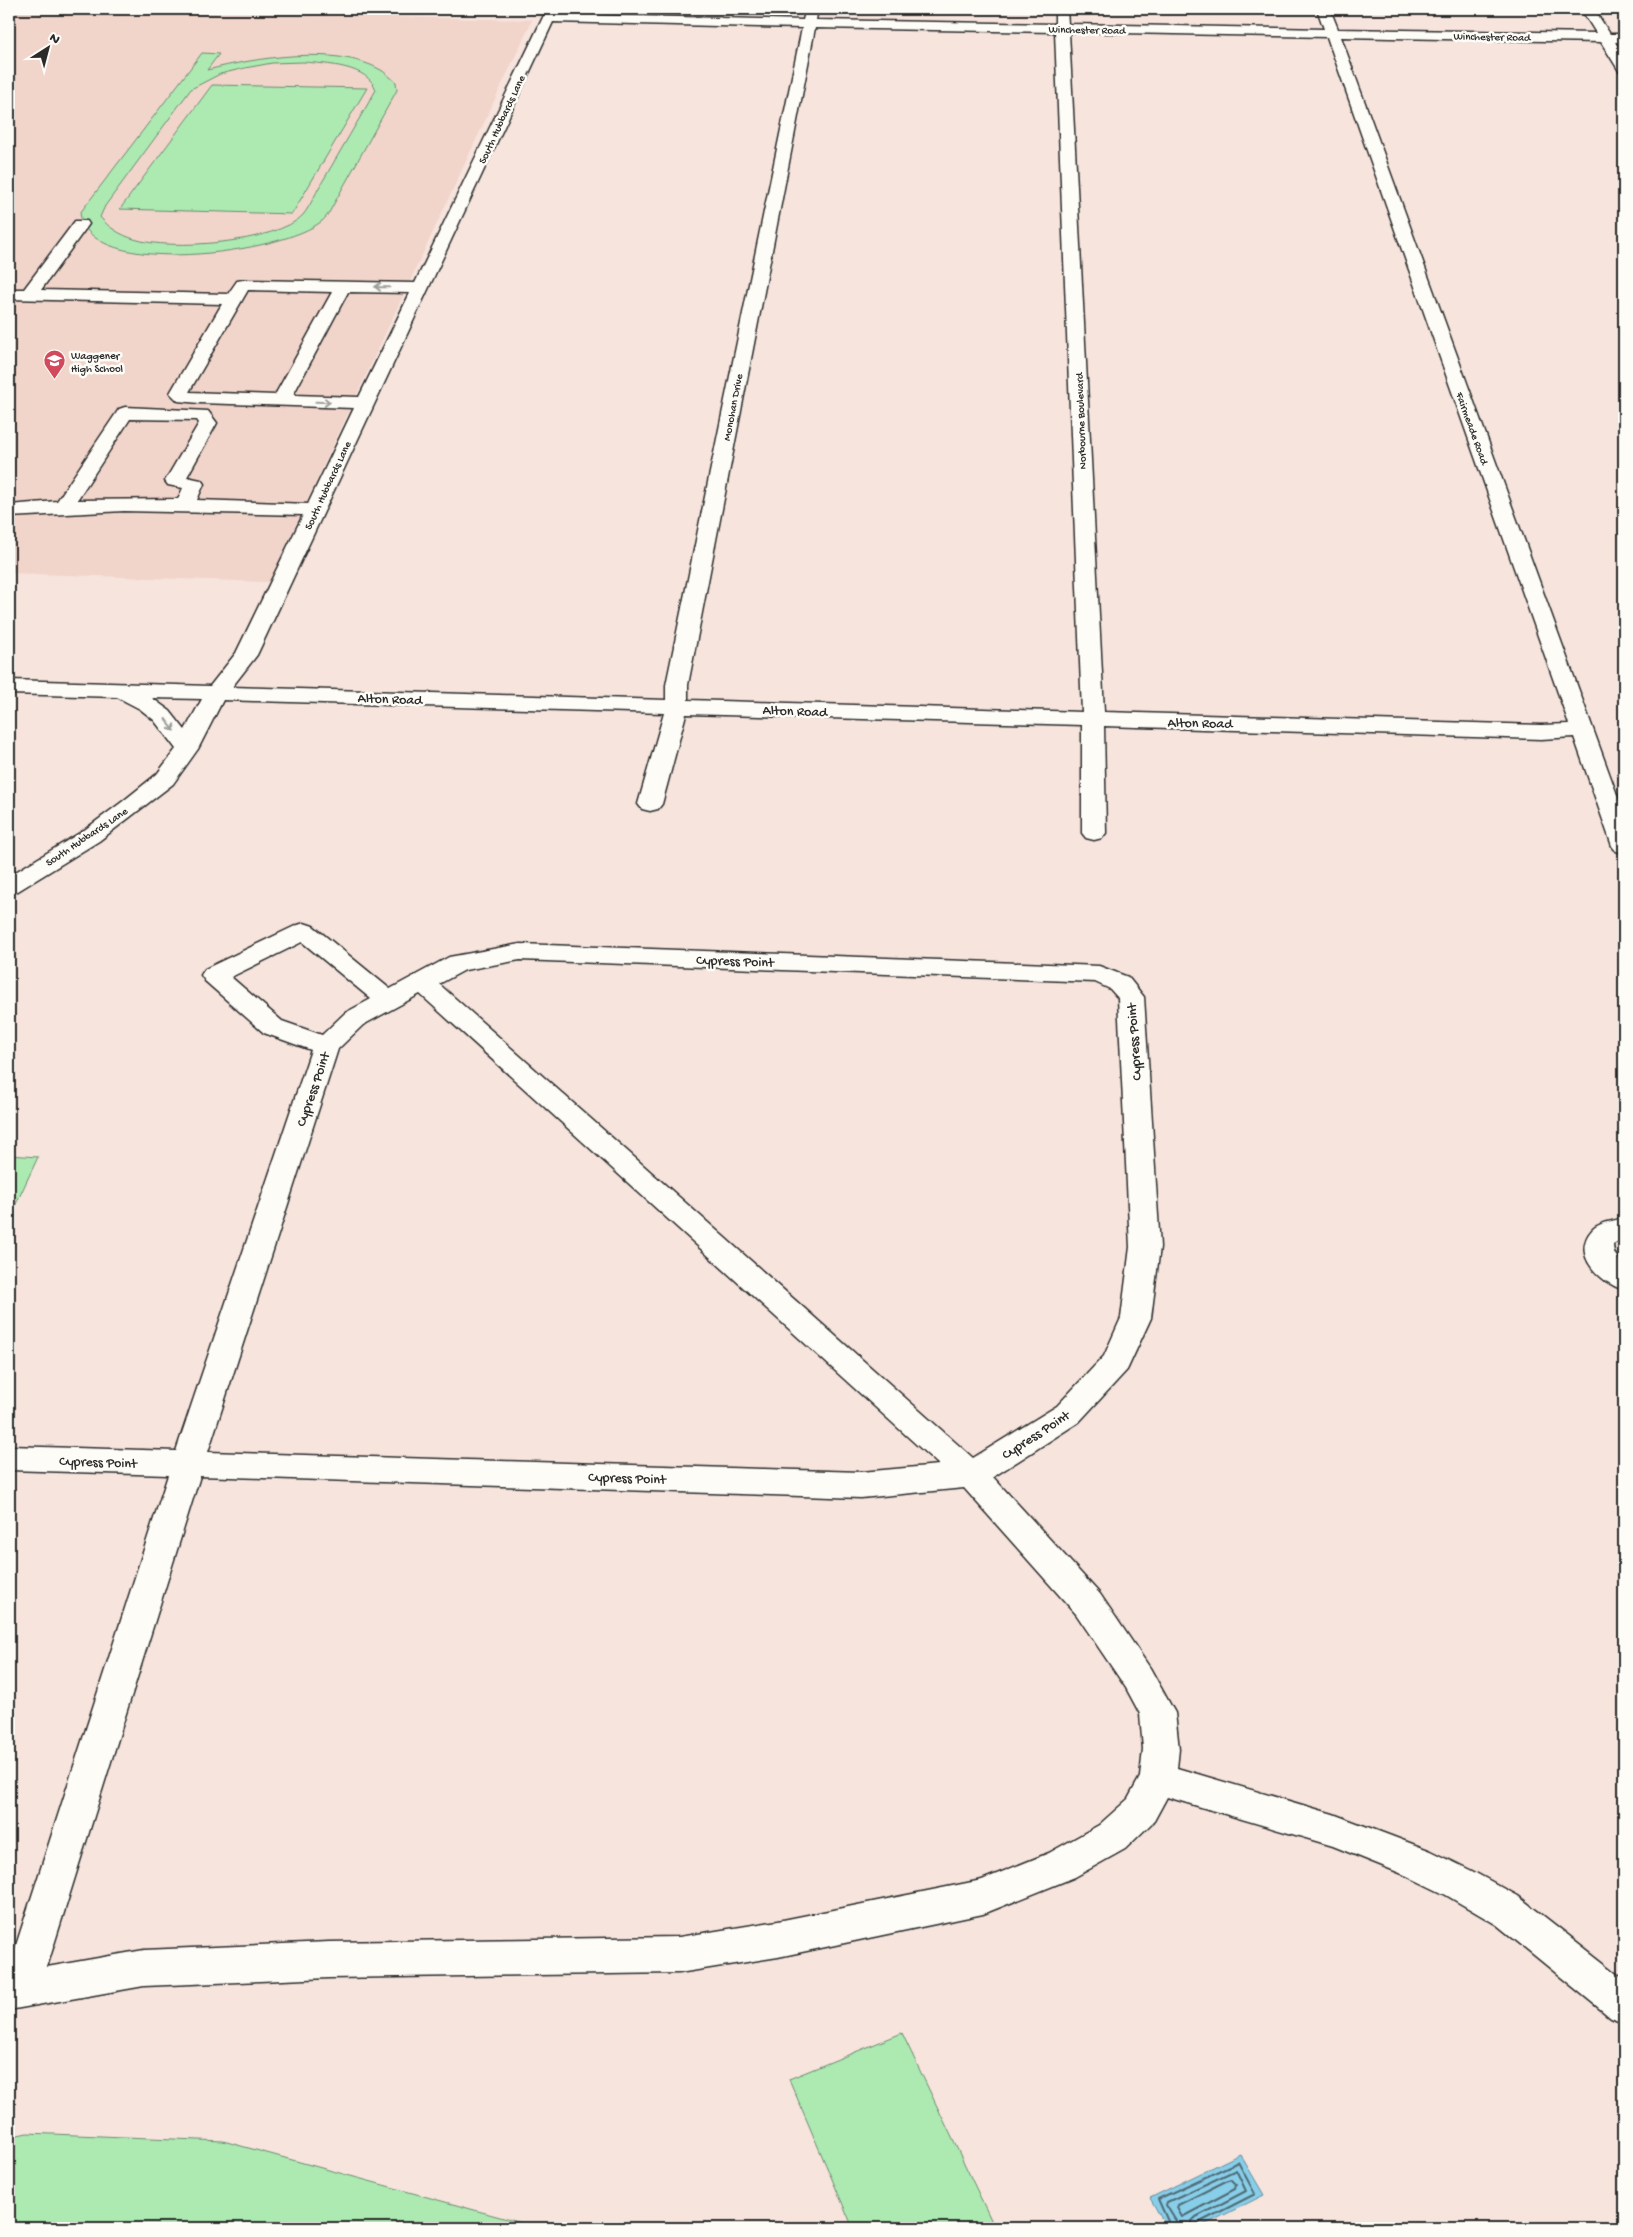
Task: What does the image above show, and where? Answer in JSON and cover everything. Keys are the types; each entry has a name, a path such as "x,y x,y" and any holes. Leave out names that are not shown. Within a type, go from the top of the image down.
{"street":[{"name":"Norbourne Boulevard","path":"1062,9 1093,718 1094,833"},
{"name":"Fairmeade Road","path":"1324,9 1624,846"},
{"path":"1588,9 1624,68"},
{"name":"Winchester Road","path":"552,13 810,17 1064,29 1624,38"},
{"name":"South Hubbards Lane","path":"9,886 91,836 130,807 164,778 187,749 216,693 246,655 552,13"},
{"name":"Monohan Drive","path":"650,804 677,706 677,684 810,17"},
{"path":"28,294 81,224"},
{"path":"366,403 189,397 179,393 241,286 248,284 421,288"},
{"path":"281,400 343,286"},
{"path":"9,294 233,299"},
{"path":"202,415 211,398"},
{"path":"64,505 125,413 202,415"},
{"path":"185,505 194,484 175,481 208,423 202,415"},
{"path":"9,511 64,505 185,505 315,510"},
{"name":"Alton Road","path":"9,688 1541,732 1582,730"},
{"path":"118,691 149,704 163,715 187,749"},
{"path":"326,1046 273,1027 214,975 304,931 388,1000"},
{"name":"Cypress Point","path":"9,1458 188,1464 861,1485 972,1475 1068,1414 1116,1362 1136,1318 1145,1247 1131,997 1119,983 1098,974 520,952 458,963 354,1019 326,1046 188,1464"},
{"path":"188,1464 15,1990 144,1968 329,1960 679,1956 778,1938 983,1897 1062,1865 1112,1837 1142,1810 1158,1779 1161,1749 1158,1713 1138,1678 1088,1604 972,1475 422,982"},
{"path":"1624,1228 1616,1229 1601,1237 1597,1245 1599,1258 1608,1269 1624,1279"},
{"path":"1158,1779 1267,1808 1356,1838 1444,1874 1500,1906 1624,2004"}],"shaded area":[{"path":"9,9 532,20 269,582 9,573"}],"green space":[{"path":"202,53 219,54 207,70 271,58 319,55 342,57 363,62 381,70 396,82 397,90 328,214 322,221 301,233 269,243 231,250 189,255 150,254 115,247 91,234 80,213","holes":["303,62 345,67 364,75 372,82 376,90 321,183 309,207 303,215 290,225 247,238 222,242 172,244 150,243 134,239 116,231 100,217 105,206 191,89 220,74 272,63"]},
{"path":"212,85 367,88 292,214 120,209"},
{"path":"9,1155 38,1157 9,1219"},
{"path":"902,2033 995,2228 853,2228 789,2079"},
{"path":"27,2133 223,2141 540,2228 9,2228 9,2137"}],"water":[{"path":"1240,2154 1264,2195 1198,2228 1167,2228 1150,2198"}],"place":[{"name":"Waggener High School","path":"55,380"}]}
